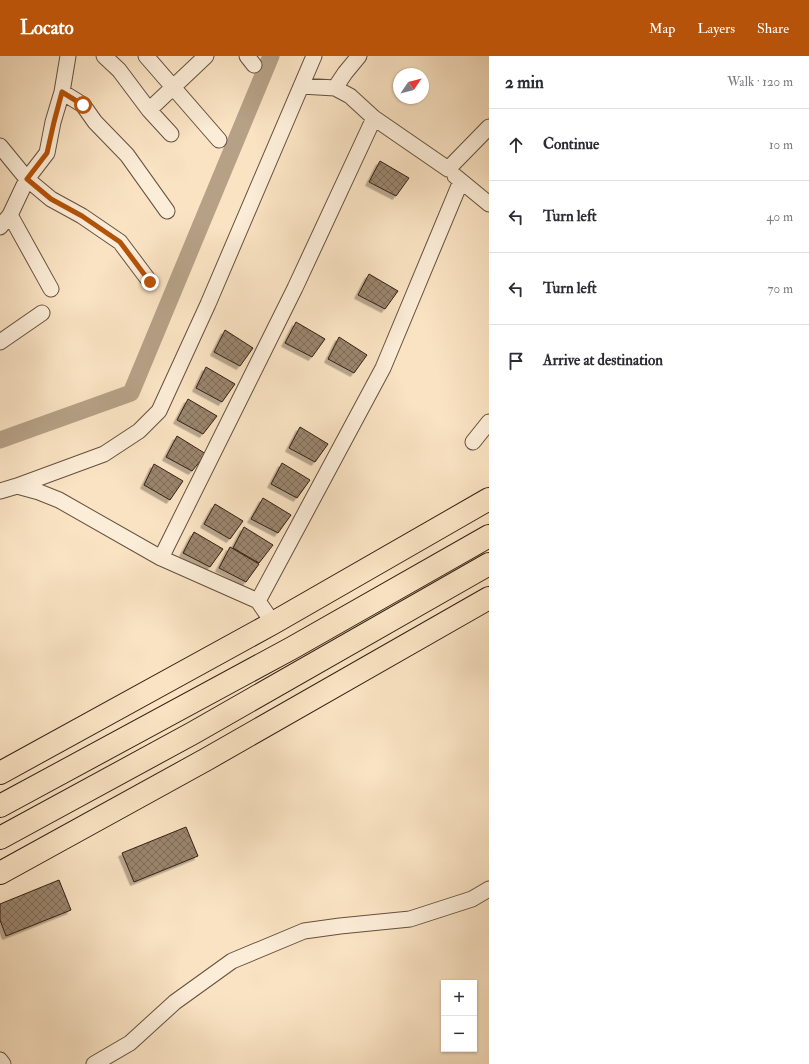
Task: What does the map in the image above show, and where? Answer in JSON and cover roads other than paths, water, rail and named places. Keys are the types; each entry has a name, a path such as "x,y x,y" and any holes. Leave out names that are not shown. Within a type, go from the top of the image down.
{"highway":[{"path":"0,773 273,623 489,498"},
{"path":"0,806 292,648 489,536"},
{"path":"0,838 192,733 489,564"},
{"path":"0,873 152,789 489,598"},
{"path":"71,768 99,719"},
{"path":"99,784 152,789"}],"street":[{"path":"0,227 10,215 27,179 47,153 62,92 68,56"},
{"path":"104,56 119,70 149,110 171,134"},
{"path":"146,56 219,140"},
{"path":"0,491 104,454 139,431 159,411 208,304 314,56"},
{"path":"335,88 359,56"},
{"path":"149,110 201,58"},
{"path":"301,86 335,88 350,96 374,118 448,169 489,204"},
{"path":"62,92 83,105 96,122 128,154 167,211"},
{"path":"161,558 295,288 374,118"},
{"path":"448,169 489,127"},
{"path":"0,146 27,179 51,199 82,216 120,242 150,282"},
{"path":"258,600 383,368 461,181"},
{"path":"10,215 51,289"},
{"path":"0,342 42,313"},
{"path":"473,442 489,422"},
{"path":"17,486 39,492 59,500 161,558 258,600 273,623"},
{"path":"94,1064 130,1043 175,1002 232,961 304,931 410,919 472,899 489,889"},
{"path":"0,1060 3,1064"}],"waterway":[{"path":"0,440 131,393 271,56"}]}
